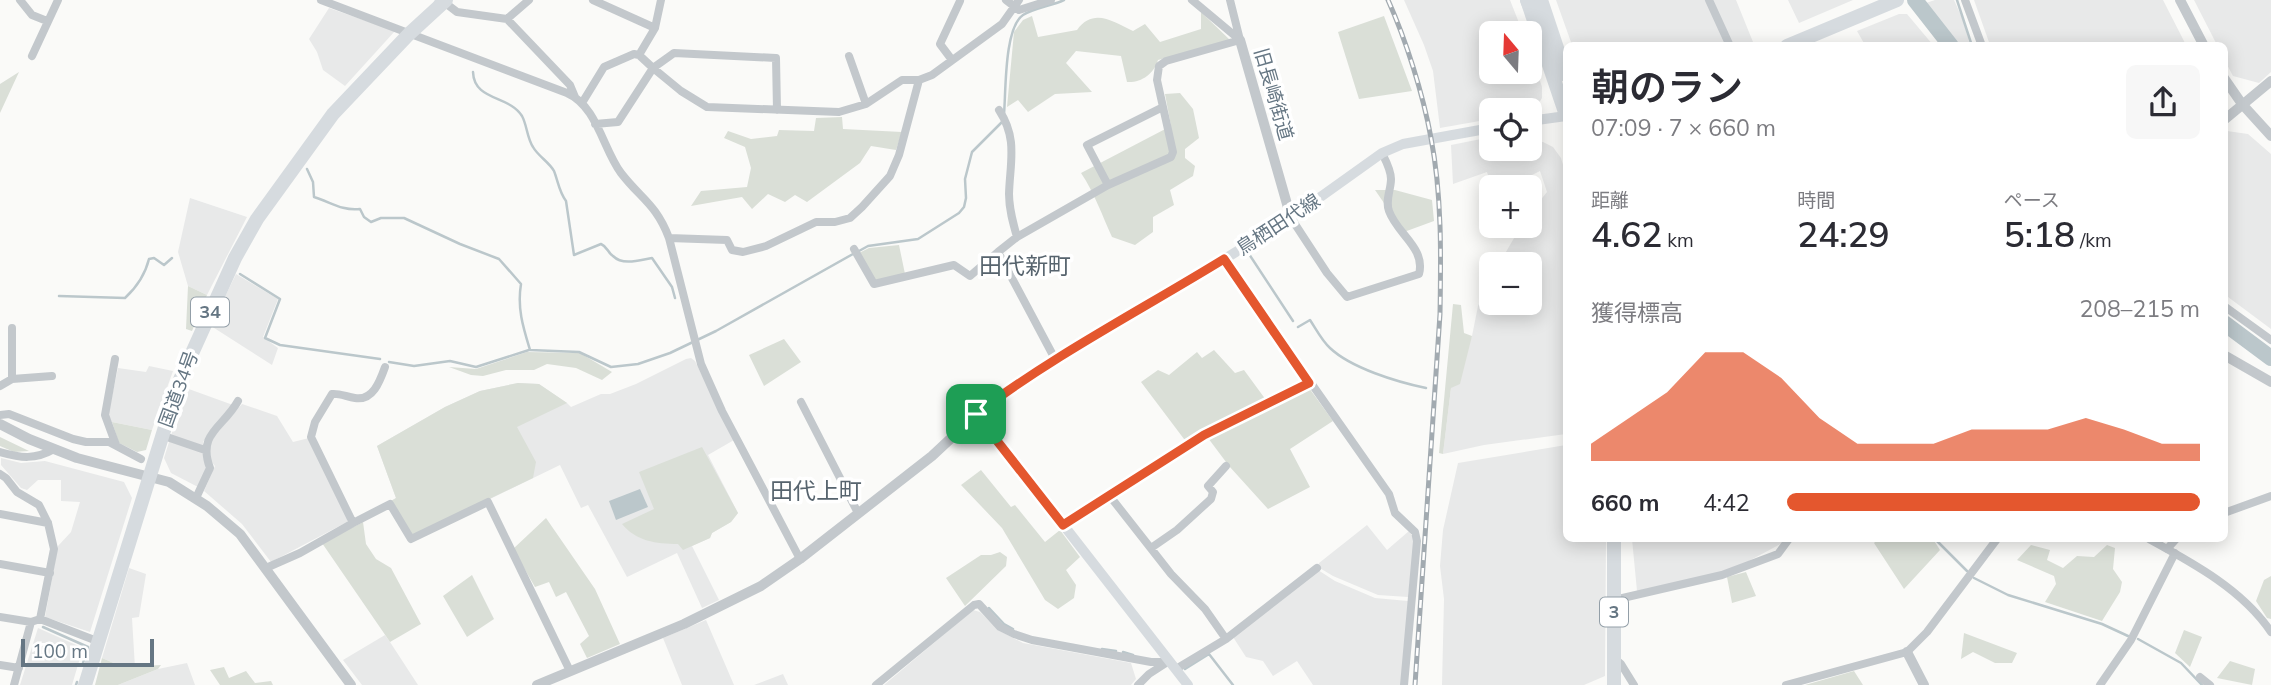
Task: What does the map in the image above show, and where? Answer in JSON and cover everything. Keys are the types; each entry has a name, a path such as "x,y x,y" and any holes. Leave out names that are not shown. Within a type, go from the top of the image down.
{"highway":[{"path":"1797,42 1897,0"},
{"path":"1531,1 1563,69"},
{"path":"1531,1 1563,106"},
{"name":"国道34号","path":"85,685 161,435 191,353 235,258 257,219 332,114 443,2"},
{"name":"3","path":"1614,542 1614,685"}],"main road":[{"path":"1542,119 1563,116"},
{"name":"鳥栖田代線","path":"976,414 1055,359 1291,218 1382,153 1404,144 1479,130"},
{"path":"976,414 1188,685"}],"street":[{"path":"20,0 32,15 47,21"},
{"path":"32,56 58,0"},
{"path":"507,19 529,0"},
{"path":"593,0 655,28"},
{"path":"639,55 655,28 661,0"},
{"path":"952,60 940,44 958,0"},
{"path":"1006,0 1016,4 1019,10 1051,0"},
{"name":"旧長崎街道","path":"1192,0 1240,40 1291,218"},
{"path":"855,252 874,284 954,265 970,276 1017,237 1108,185 1171,157 1173,152 1156,74 1159,66 1166,61 1240,40 1230,0"},
{"path":"1709,0 1728,42"},
{"path":"1965,0 1981,42"},
{"path":"2180,0 2202,42"},
{"path":"325,1 575,97 582,103 621,172 662,220 669,238 694,340 722,411 800,559"},
{"path":"443,2 457,12 507,19 570,85 575,97"},
{"path":"582,103 604,67 634,54 639,55 681,91 707,107 839,112 866,104 902,80 919,80 932,75 1002,24 1016,4"},
{"path":"596,124 618,122 653,68 674,53 776,58 777,110"},
{"path":"849,56 866,104"},
{"path":"669,238 727,240 732,250 743,252 766,246 816,222 835,222 850,218 890,176 899,155 919,80"},
{"path":"2228,116 2271,80"},
{"path":"2228,84 2271,136"},
{"path":"1108,185 1087,145 1163,107"},
{"path":"999,110 1008,124 1013,155 1009,196 1017,237"},
{"path":"1291,218 1326,273 1347,297 1419,274 1421,267 1418,251 1401,232 1388,209 1391,176 1382,153"},
{"path":"998,252 1055,359"},
{"path":"1224,259 1389,494 1395,513 1415,532 1417,541 1404,685"},
{"path":"2228,309 2271,340"},
{"path":"12,327 12,379"},
{"path":"2228,357 2271,382"},
{"path":"115,359 105,415 116,445"},
{"path":"353,523 311,438 315,422 332,394 363,398 371,394 385,367"},
{"path":"0,386 12,379 52,376"},
{"path":"1063,525 1204,435 1309,383"},
{"path":"196,498 210,468 205,450 206,442 238,401"},
{"path":"802,402 858,513"},
{"path":"0,415 9,414 73,439 109,442 141,459"},
{"path":"537,685 719,608 761,586 932,457 976,414"},
{"path":"0,424 77,458 169,482 196,498 240,534 351,685"},
{"path":"161,435 205,450"},
{"path":"0,452 22,458 40,457 54,449"},
{"path":"1151,548 1177,530 1211,499 1213,492 1208,486 1226,466"},
{"path":"0,474 17,492 39,505 48,523 54,549 50,573 14,685"},
{"path":"1109,495 1171,574 1205,609 1226,639"},
{"path":"2228,512 2271,496"},
{"path":"266,568 390,504 411,538 488,502 570,671"},
{"path":"0,514 48,523"},
{"path":"1615,600 1722,575 1777,554 1787,542"},
{"path":"1786,685 1907,652 1927,632 1995,542"},
{"path":"2154,542 2250,605 2271,632"},
{"path":"2100,685 2131,640 2175,542"},
{"path":"0,564 50,573"},
{"path":"1138,685 1149,674 1172,666 1226,639 1317,568"},
{"path":"876,685 974,605 979,604 1000,627 1032,640 1172,666"},
{"path":"0,617 36,620 97,641"},
{"path":"1907,652 1924,685"},
{"path":"1614,659 1621,664 1634,685"},
{"path":"0,665 19,668"},
{"path":"2200,677 2210,685"}],"shaded area":[{"path":"1404,0 1510,0 1518,21 1479,21 1479,84 1541,84 1542,98 1479,98 1479,121 1440,128 1433,71"},
{"path":"1556,0 1736,0 1753,42 1571,42"},
{"path":"1788,0 1853,0 1799,23"},
{"path":"1954,0 1969,42 1957,42 1926,3"},
{"path":"1974,0 2163,0 2184,42 1989,42"},
{"path":"2194,0 2271,0 2271,72 2259,83 2233,76 2228,67 2228,42 2215,42"},
{"path":"329,8 395,31 345,86 323,70 309,39"},
{"path":"1201,12 1230,40 1158,60 1150,73 1132,82 1127,82 1121,56 1076,51 1066,63 1092,92 1055,94 1028,112 1018,100 1007,107 1014,32 1023,20 1032,16 1038,37 1077,30 1083,23 1097,18 1133,31 1145,24 1160,42 1201,29"},
{"path":"1899,14 1907,14 1930,42 1863,42 1857,31"},
{"path":"1384,16 1412,91 1359,99 1338,32"},
{"path":"19,72 0,113 0,84"},
{"path":"1180,93 1193,109 1199,138 1185,149 1185,158 1195,166 1193,176 1170,190 1174,205 1153,217 1153,232 1135,245 1112,237 1081,173 1171,126 1165,94"},
{"path":"842,117 843,129 902,132 896,150 871,146 860,163 807,202 795,195 785,202 768,194 752,209 742,197 691,206 701,191 747,187 751,168 745,147 724,138 728,131 751,139 777,136 779,130 814,131 816,118"},
{"path":"2228,131 2248,134 2271,154 2271,329 2228,297"},
{"path":"1479,139 1479,161 1542,161 1542,142 1553,147 1561,158 1563,434 1484,445 1443,454 1451,388 1472,336 1479,304 1479,315 1542,315 1542,252 1506,252 1514,238 1542,238 1542,198 1547,192 1540,171 1532,175 1488,175 1487,172 1453,184 1451,145"},
{"path":"1375,190 1395,190 1432,200 1434,221 1404,232"},
{"path":"190,198 247,217 207,295 188,286 178,252"},
{"path":"899,245 905,274 876,281 859,253 869,248"},
{"path":"236,274 278,299 263,337 278,348 272,365 211,326"},
{"path":"188,286 207,295 192,331 186,329"},
{"path":"1453,304 1461,305 1464,333 1472,336 1460,384 1451,388 1443,454 1439,453"},
{"path":"784,339 801,362 764,386 749,355"},
{"path":"1214,350 1235,373 1244,370 1266,400 1187,443 1141,382 1158,370 1169,375 1197,352 1202,358"},
{"path":"527,352 580,353 612,372 602,380 576,368 547,364 534,370 506,370 483,376 471,375 449,367 476,369"},
{"path":"691,358 695,361 734,440 708,455 738,513 731,522 712,533 710,538 692,546 719,600 702,608 677,553 627,577 588,505 581,508 560,465 490,499 391,501 396,498 377,446 445,407 480,391 518,383 539,384 571,407 601,394 610,394 636,384"},
{"path":"149,366 173,371 152,430 112,422 108,415 118,368 146,372"},
{"path":"518,383 539,384 567,403 517,427 536,462 533,478 412,536 391,501 396,498 377,446 445,407 480,391"},
{"path":"186,388 233,405 203,442 206,471 198,487 171,473 164,458"},
{"path":"1309,388 1333,421 1290,449 1310,487 1268,509 1208,438 1269,405"},
{"path":"242,404 277,416 293,442 309,438 348,516 347,522 271,562 242,524 204,491 215,466 210,460 210,441"},
{"path":"112,422 152,430 146,450 137,452 119,443"},
{"path":"0,437 29,451 14,452 0,446"},
{"path":"1563,446 1563,542 1606,542 1605,676 1584,685 1442,685 1444,599 1440,566 1443,530 1458,463"},
{"path":"702,447 738,513 731,522 712,533 710,538 683,550 678,544 647,540 628,530 622,524 654,509 639,472"},
{"path":"1,458 21,463 45,461 124,482 132,498 90,632 45,617 58,546 71,532 80,502 61,501 61,480 38,480 27,490 21,488 1,465"},
{"path":"981,470 1011,507 1015,505 1045,542 1060,530 1080,557 1066,570 1076,585 1074,598 1058,609 1045,600 1002,528 961,485"},
{"path":"640,489 648,507 616,520 609,501"},
{"path":"546,518 595,589 620,644 587,658 580,644 589,636 566,592 556,597 549,582 535,587 513,549"},
{"path":"363,522 366,544 376,559 391,568 421,624 390,642 322,543"},
{"path":"1367,525 1387,550 1409,531 1415,541 1408,597 1378,595 1318,567 1319,563"},
{"path":"1632,542 1784,542 1747,562 1718,573 1637,591"},
{"path":"1935,542 1940,550 1904,589 1874,543"},
{"path":"2031,545 2050,550 2047,560 2063,568 2077,556 2094,557 2107,545 2115,548 2113,569 2122,582 2120,592 2102,621 2045,602 2056,584 2054,576 2017,560"},
{"path":"1000,552 1007,557 1006,566 965,606 946,578 981,555"},
{"path":"129,568 146,574 139,617 132,618 135,668 123,667 102,658"},
{"path":"1318,570 1335,581 1375,598 1408,601 1402,685 1313,685 1297,661 1273,676 1263,661 1246,657 1233,637"},
{"path":"1746,572 1756,596 1732,603 1727,577"},
{"path":"472,575 494,619 467,637 443,596"},
{"path":"2271,576 2271,619 2267,618 2256,601 2264,580"},
{"path":"973,610 980,612 1000,631 1023,643 1131,663 1136,679 1131,685 884,685"},
{"path":"706,620 734,685 682,685 663,638"},
{"path":"38,628 83,648 72,685 20,685"},
{"path":"2184,630 2202,637 2190,667 2175,653"},
{"path":"1964,633 2017,653 2012,663 1995,663 1973,652 1961,659"},
{"path":"385,635 418,685 362,685 343,660"},
{"path":"102,658 123,667 161,665 158,669 118,685 95,685"},
{"path":"2230,661 2255,669 2252,685 2217,678"},
{"path":"187,663 195,685 118,685 158,669"},
{"path":"224,667 229,678 246,671 255,683 271,681 273,685 220,685 210,670"},
{"path":"1854,671 1863,685 1805,685"},
{"path":"783,674 788,685 754,685"}],"waterway":[{"path":"1004,114 1009,46 1017,22 1027,13 1064,0"},
{"path":"1915,0 1948,42"},
{"path":"1957,0 1971,42"},
{"path":"473,72 479,88 509,104 522,116 533,147 554,171 566,201 574,255 601,244 622,261 652,258 672,287 675,298"},
{"path":"859,251 868,246 918,239 959,213 966,198 965,179 972,152 1003,121"},
{"path":"307,169 313,182 314,197 342,207 360,209 364,217 371,222 381,218 404,218 499,259 521,284 520,309 530,350 579,352 611,367 638,364 670,353 716,331 853,254"},
{"path":"1247,251 1293,321"},
{"path":"59,296 125,298 140,280 149,259 154,258 164,265 172,258"},
{"path":"240,274 280,299 265,338 280,345 380,359"},
{"path":"1298,327 1310,320 1327,345 1350,362 1388,378 1426,388"},
{"path":"2228,326 2271,358"},
{"path":"389,362 414,366 450,361 476,367 529,350"},
{"path":"1938,542 1967,571"},
{"path":"1974,578 2008,595 2102,624 2128,636"},
{"path":"989,608 1004,624 1013,629"},
{"path":"43,627 88,647 83,663"},
{"path":"2138,639 2181,663 2202,685"},
{"path":"1102,649 1116,651"},
{"path":"1123,652 1133,655"},
{"path":"1185,669 1209,654 1233,685"}],"railway":[{"path":"1388,0 1413,68 1428,121 1435,160 1440,226 1440,314 1415,685"}],"district":[{"name":"田代新町","path":"1025,266"},
{"name":"田代上町","path":"816,491"}],"route":[{"path":"1224,259 1309,383 1204,435 1063,525 976,414 1055,359 1224,259"}]}
